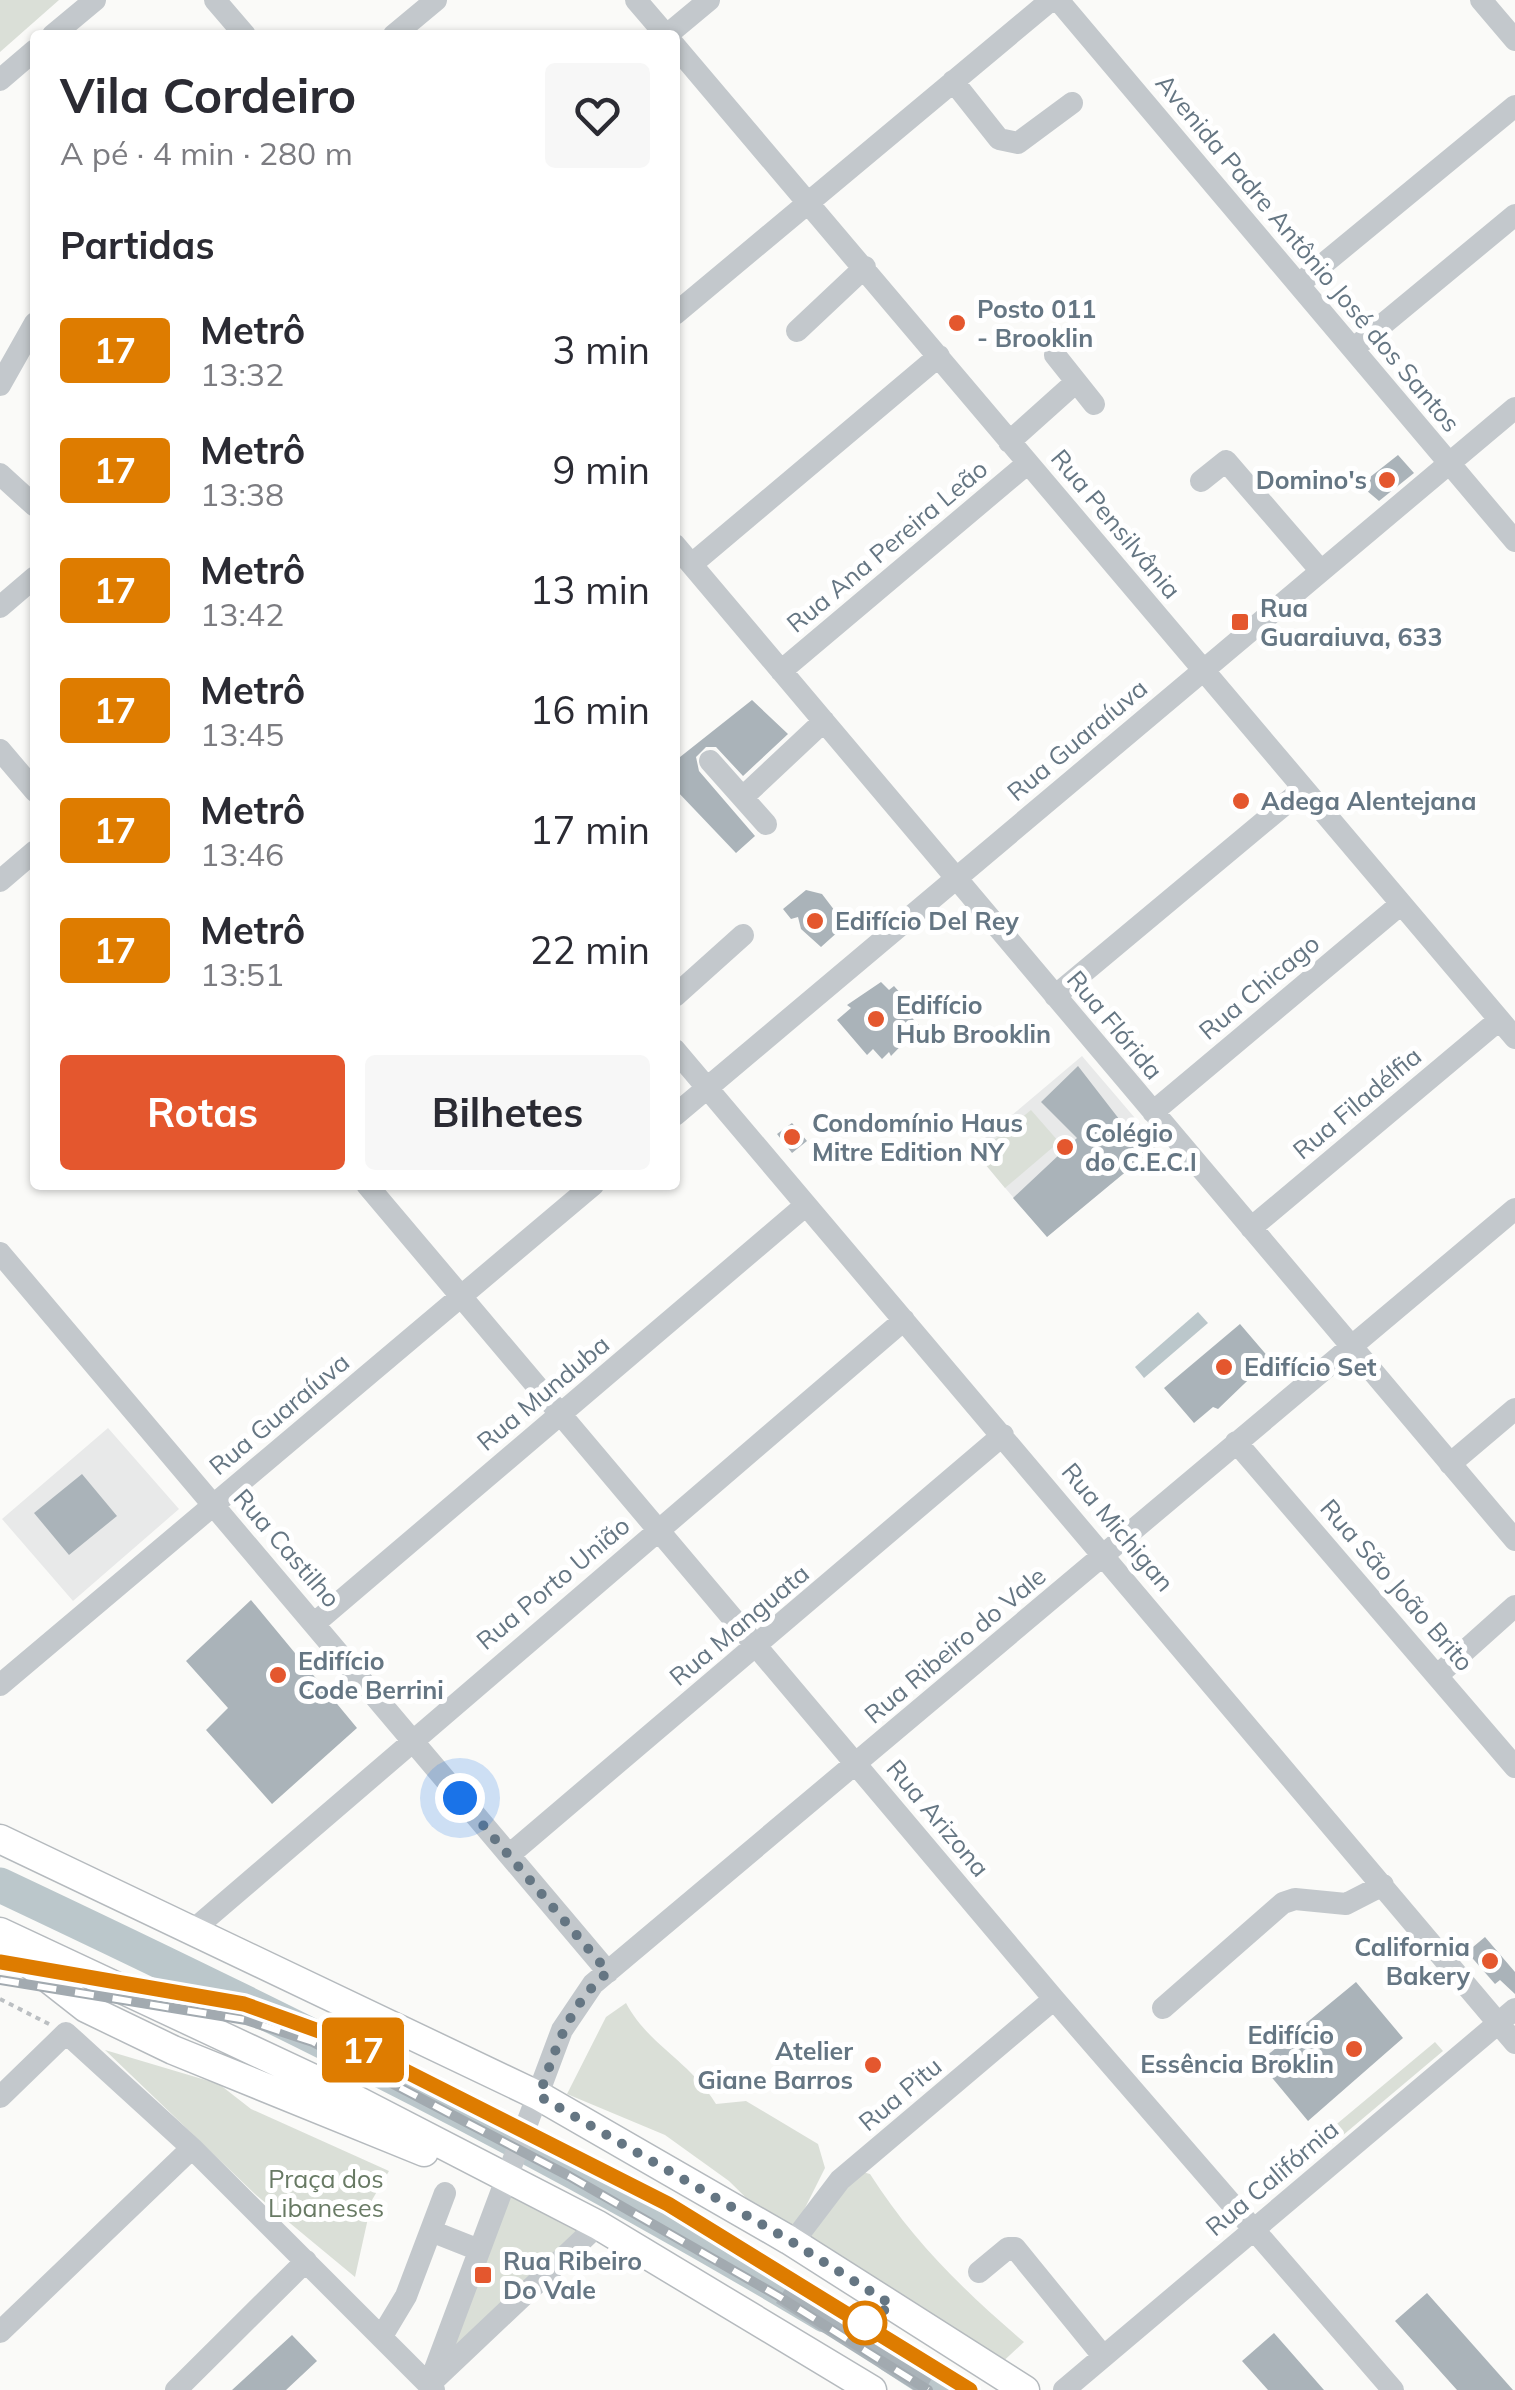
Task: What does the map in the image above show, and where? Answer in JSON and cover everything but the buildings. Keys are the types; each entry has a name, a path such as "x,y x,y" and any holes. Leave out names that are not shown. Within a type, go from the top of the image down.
{"main road":[{"path":"0,1839 193,1930 793,2242 1025,2390"},
{"path":"0,1932 511,2167 598,2225 872,2390"},
{"path":"0,1940 86,2008 173,2050 444,2160 511,2167"}],"street":[{"path":"59,30 95,0"},
{"path":"215,0 241,30"},
{"path":"400,30 436,0"},
{"path":"636,0 662,30"},
{"path":"672,30 709,0"},
{"path":"680,310 1055,0"},
{"name":"Avenida Padre Antônio José dos Santos","path":"1055,0 1515,540"},
{"path":"1482,0 1515,40"},
{"name":"Rua Pensilvânia","path":"680,52 1515,1038"},
{"path":"0,80 30,54"},
{"path":"953,81 999,140 1008,144 1018,143 1072,103"},
{"path":"1298,284 1515,106"},
{"path":"1353,349 1515,215"},
{"path":"797,331 865,268"},
{"path":"0,385 30,332"},
{"path":"1055,354 1094,404"},
{"path":"692,564 939,356"},
{"path":"1009,442 1076,382"},
{"name":"Rua Guaraíuva","path":"680,1111 1515,408"},
{"path":"1202,481 1226,461 1321,571"},
{"name":"Rua Ana Pereira Leão","path":"782,671 1028,463"},
{"path":"0,474 30,501"},
{"name":"Rua Flórida","path":"680,550 1515,1540"},
{"path":"0,607 30,581"},
{"path":"743,797 824,721"},
{"path":"0,750 30,785"},
{"path":"710,761 766,824"},
{"path":"1055,996 1302,790"},
{"path":"0,881 30,855"},
{"name":"Rua Chicago","path":"1153,1112 1400,904"},
{"path":"680,992 744,935"},
{"name":"Rua Filadélfia","path":"1250,1228 1499,1020"},
{"name":"Rua Michigan","path":"680,1056 1382,1885 1506,2016 1515,2043"},
{"name":"Rua Arizona","path":"371,1190 1054,1999 1393,2390"},
{"name":"Rua Guaraíuva","path":"0,1685 586,1190"},
{"name":"Rua Munduba","path":"315,1623 806,1205"},
{"name":"Rua Ribeiro do Vale","path":"428,2388 562,2030 578,2002 608,1972 1515,1209"},
{"name":"Rua Castilho","path":"0,1255 608,1972"},
{"name":"Rua Porto União","path":"193,1930 904,1320"},
{"path":"1450,1464 1515,1409"},
{"name":"Rua Manguata","path":"509,1855 1003,1435"},
{"name":"Rua São João Brito","path":"1236,1442 1515,1767"},
{"path":"1438,1674 1515,1606"},
{"path":"1162,2008 1283,1904 1295,1899 1346,1904 1382,1885"},
{"name":"Rua Pitu","path":"793,2242 840,2180 1054,1999"},
{"name":"Rua Califórnia","path":"1064,2390 1506,2016"},
{"path":"0,2098 66,2033 192,2148 382,2336 428,2388 598,2225"},
{"path":"0,2332 192,2148"},
{"path":"382,2336 406,2296 445,2193"},
{"path":"431,2231 479,2250"},
{"path":"979,2272 1008,2248 1015,2248 1104,2356"},
{"path":"176,2390 306,2260"}],"path":[{"path":"0,1999 66,2033"}],"shaded area":[{"name":"Colégio do C.E.C.I","path":"1082,1056 1158,1145 1047,1237 972,1149"},
{"path":"1198,1312 1208,1323 1144,1378 1135,1367"},
{"path":"108,1428 179,1509 73,1601 2,1519"}],"green space":[{"path":"0,0 59,0 0,52"},
{"path":"1031,1110 1059,1142 1005,1188 977,1154"},
{"path":"626,2003 646,2031 694,2076 716,2104 746,2101 818,2144 825,2168 789,2240 729,2181 665,2135 567,2094 606,2017"},
{"path":"1435,2042 1443,2051 1323,2152 1314,2143"},
{"name":"Praça dos Libaneses","path":"105,2050 219,2084 251,2109 389,2171 372,2200 355,2277 256,2195"},
{"path":"859,2171 870,2174 940,2264 1024,2342 996,2368 806,2233"},
{"path":"507,2179 594,2225 433,2378"}],"waterway":[{"path":"0,1885 211,1986 521,2143 825,2315"},
{"path":"891,2355 945,2390"}],"railway":[{"path":"0,1962 221,1999 274,2012 344,2040 668,2204 970,2390"},
{"path":"0,1980 246,2020 313,2042 569,2176 778,2296 928,2390"}],"metro line":[{"name":"17","path":"0,1962 244,2004 344,2040 592,2169 668,2204 970,2390"}],"place":[{"name":"Posto 011 - Brooklin","path":"957,323"},
{"name":"Domino's","path":"1387,480"},
{"name":"Rua Guaraiuva, 633","path":"1240,622"},
{"name":"Adega Alentejana","path":"1241,801"},
{"name":"Edifício Del Rey","path":"815,921"},
{"name":"Edifício Hub Brooklin","path":"876,1019"},
{"name":"Condomínio Haus Mitre Edition NY","path":"792,1137"},
{"name":"Colégio do C.E.C.I","path":"1065,1147"},
{"name":"Edifício Set","path":"1224,1367"},
{"name":"Edifício Code Berrini","path":"278,1675"},
{"name":"California Bakery","path":"1490,1961"},
{"name":"Edifício Essência Broklin","path":"1354,2049"},
{"name":"Atelier Giane Barros","path":"873,2065"},
{"name":"Rua Ribeiro Do Vale","path":"483,2275"}],"route":[{"path":"460,1798 608,1972 578,2002 562,2030 539,2096 789,2240 892,2305 865,2323"}]}
